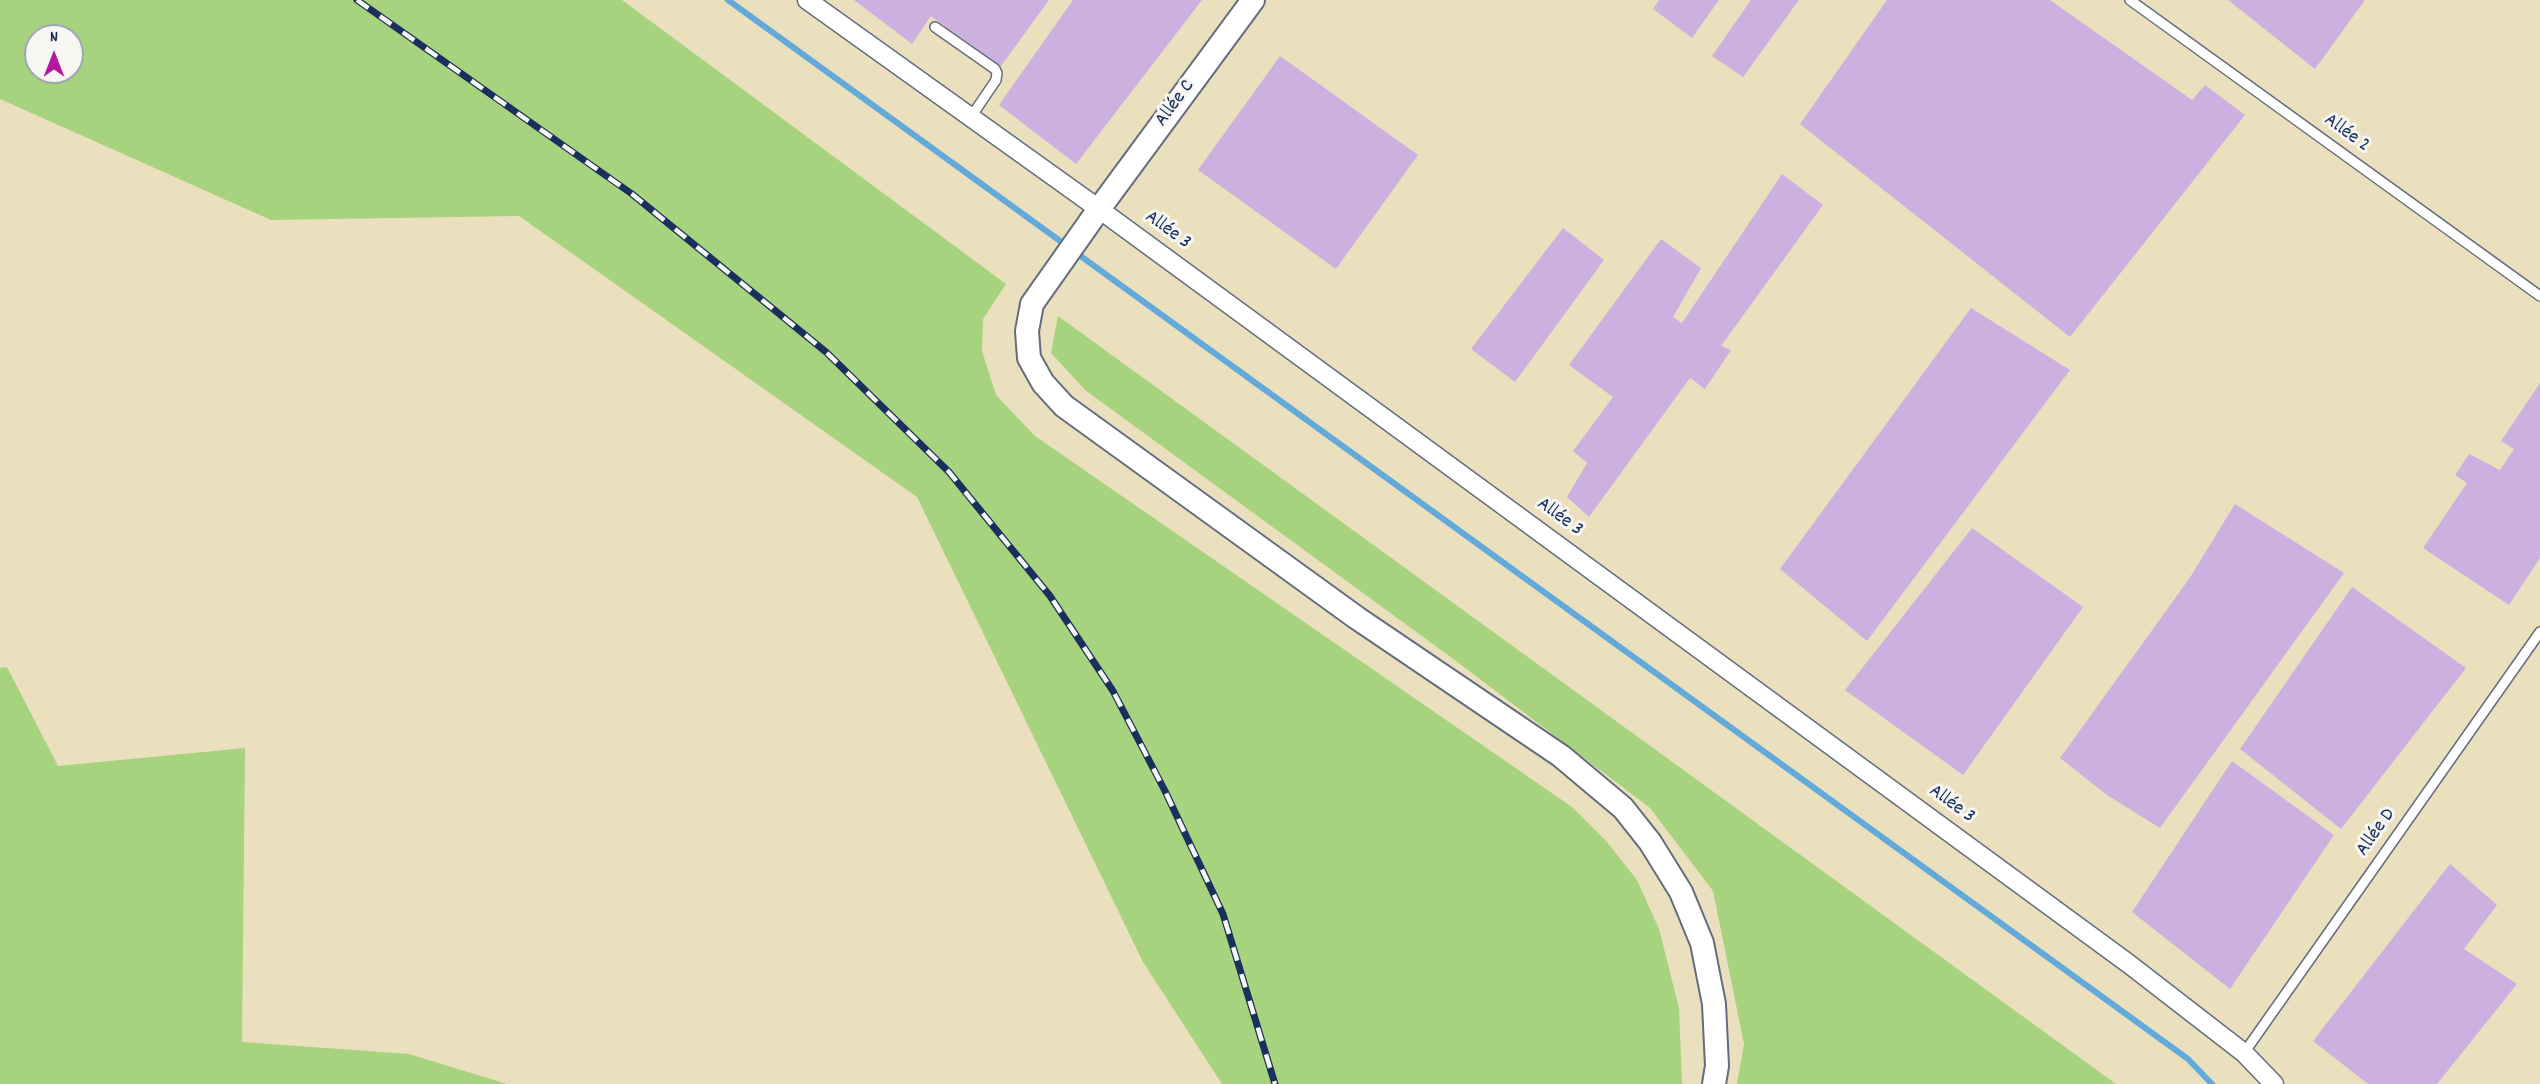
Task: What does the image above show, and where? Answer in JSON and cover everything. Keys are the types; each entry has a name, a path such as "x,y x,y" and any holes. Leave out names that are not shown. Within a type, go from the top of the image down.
{"street":[{"name":"Allée 3","path":"807,0 971,117 1094,215 2130,964 2244,1053 2274,1084"},
{"name":"Allée C","path":"1252,0 1094,215 1032,304 1027,331 1029,358 1042,383 1064,406 1357,618 1561,756 1623,808 1650,842 1681,892 1702,944 1714,1004 1717,1066 1714,1084"}],"lane":[{"name":"Allée 2","path":"2130,0 2540,296"},
{"path":"935,27 995,69 997,73 996,80 971,117"},
{"name":"Allée D","path":"2244,1053 2540,633"}],"green space":[{"path":"0,0 622,0 1006,284 983,319 982,351 996,395 1035,436 1572,807 1607,842 1637,880 1659,929 1679,1008 1682,1084 1222,1084 1143,962 917,497 519,216 271,220 0,99"},
{"path":"1058,316 2116,1084 1737,1084 1744,1044 1713,891 1650,808 1452,658 1085,390 1051,353"},
{"path":"7,667 58,766 245,748 242,1042 409,1054 507,1084 0,1084 0,668"}],"building":[{"path":"854,0 1049,0 1001,66 931,16 912,44"},
{"path":"1073,0 1202,0 1076,164 999,105"},
{"path":"1659,0 1719,0 1692,38 1653,9"},
{"path":"1751,0 1799,0 1743,77 1712,56"},
{"path":"1887,0 2050,0 2192,100 2205,85 2245,115 2070,337 1800,124"},
{"path":"2228,0 2365,0 2315,69"},
{"path":"1280,56 1418,155 1336,269 1198,170"},
{"path":"1782,174 1823,205 1721,346 1731,350 1705,389 1690,378 1589,517 1567,497 1587,463 1573,451 1613,397 1569,365 1661,239 1701,268 1673,317 1682,323"},
{"path":"1563,228 1604,260 1515,382 1471,349"},
{"path":"1971,308 2070,370 1867,641 1780,569"},
{"path":"2540,383 2540,558 2509,605 2423,548 2467,483 2455,475 2469,454 2500,470 2514,449 2501,441"},
{"path":"2235,504 2344,573 2160,828 2107,795 2060,758 2189,579"},
{"path":"1972,528 2083,607 1963,775 1845,690"},
{"path":"2352,587 2466,668 2341,829 2240,749"},
{"path":"2232,761 2334,835 2230,989 2132,912"},
{"path":"2450,864 2497,905 2464,949 2517,984 2437,1084 2368,1084 2313,1041"}],"waterway":[{"path":"728,0 1067,246"},
{"path":"1075,252 2188,1059 2212,1084"}],"railway":[{"path":"357,0 632,194 826,352 949,472 1050,596 1113,691 1165,791 1223,914 1275,1084"}]}
